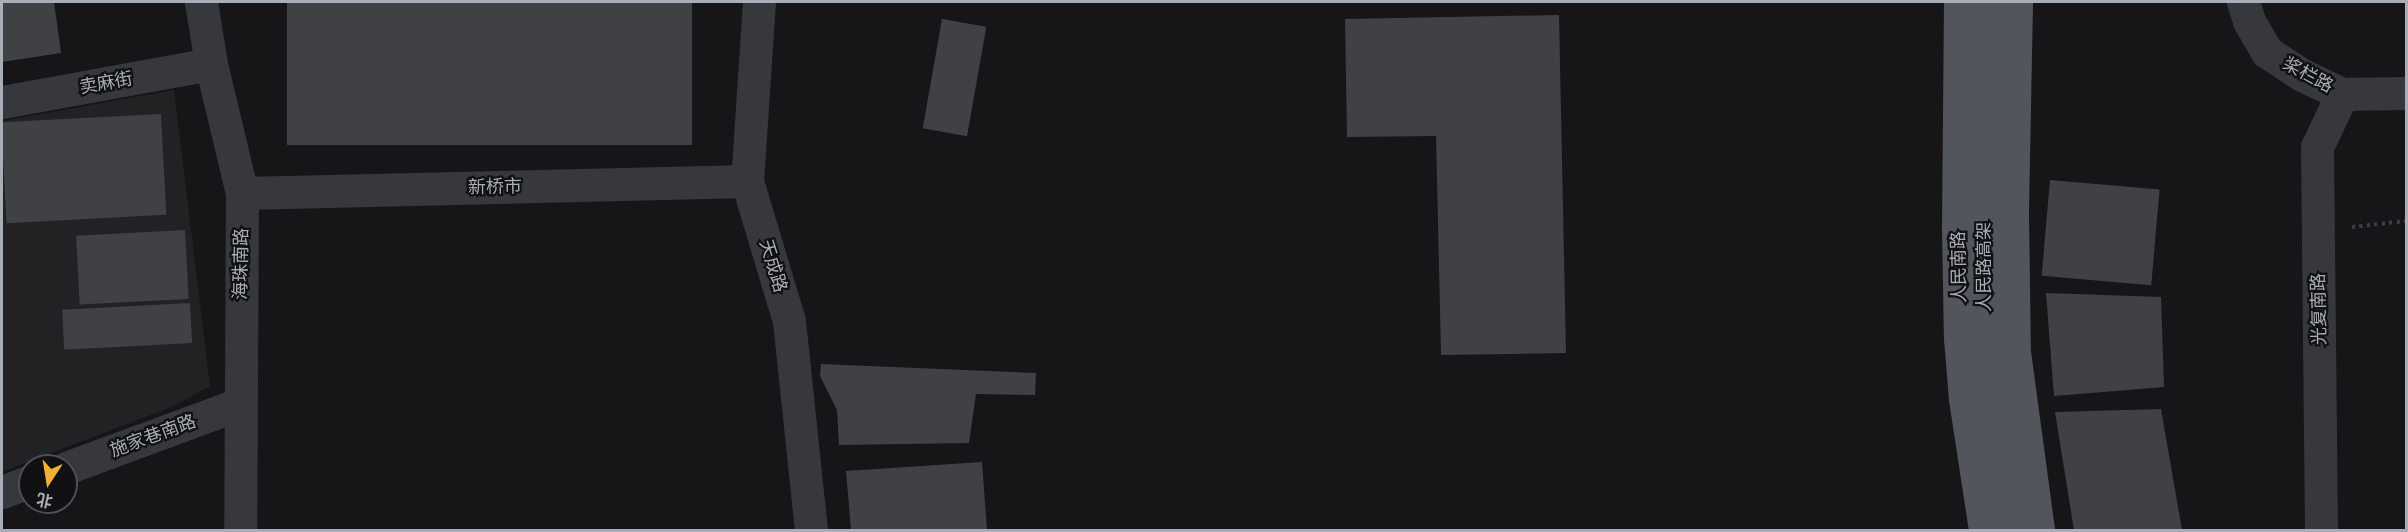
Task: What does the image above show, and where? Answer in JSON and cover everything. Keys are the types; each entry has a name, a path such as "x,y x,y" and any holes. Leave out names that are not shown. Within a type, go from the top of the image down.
{"main road":[{"name":"人民南路","path":"1963,2 1958,227 1960,338 1965,399 1985,531"},
{"name":"人民路高架","path":"1963,2 1984,323 1996,444 2012,531"},
{"path":"2016,2 2012,214 2014,352 2038,531"}],"street":[{"name":"海珠南路","path":"201,2 211,64 242,193 240,531"},
{"name":"天成路","path":"759,2 747,181 789,321 811,531"},
{"name":"桨栏路","path":"2243,2 2249,21 2267,52 2301,75 2342,93 2406,93"},
{"name":"卖麻街","path":"2,102 211,64"},
{"name":"光复南路","path":"2321,531 2317,147 2342,93"},
{"name":"新桥市","path":"242,193 747,181"},
{"name":"施家巷南路","path":"78,464 239,404"},
{"path":"2,492 18,486"}],"path":[{"path":"2318,230 2406,221"}],"shaded area":[{"path":"174,90 210,386 174,406 49,454 18,454 18,466 2,472 2,121"}],"building":[{"path":"2,2 54,2 61,53 2,62"},
{"path":"287,2 692,2 692,145 287,145"},
{"path":"1559,15 1566,353 1441,355 1436,136 1347,137 1345,19"},
{"path":"942,19 986,27 967,136 923,128"},
{"path":"161,114 166,215 7,223 2,122"},
{"path":"2050,180 2160,190 2151,285 2042,276"},
{"path":"185,230 189,299 80,305 76,236"},
{"path":"2046,293 2161,297 2164,387 2054,396"},
{"path":"190,303 192,343 64,350 62,310"},
{"path":"821,364 1036,373 1035,395 976,394 969,443 839,445 837,410 820,376"},
{"path":"2161,409 2182,530 2074,530 2055,412"},
{"path":"982,462 987,530 851,530 846,471"}]}
